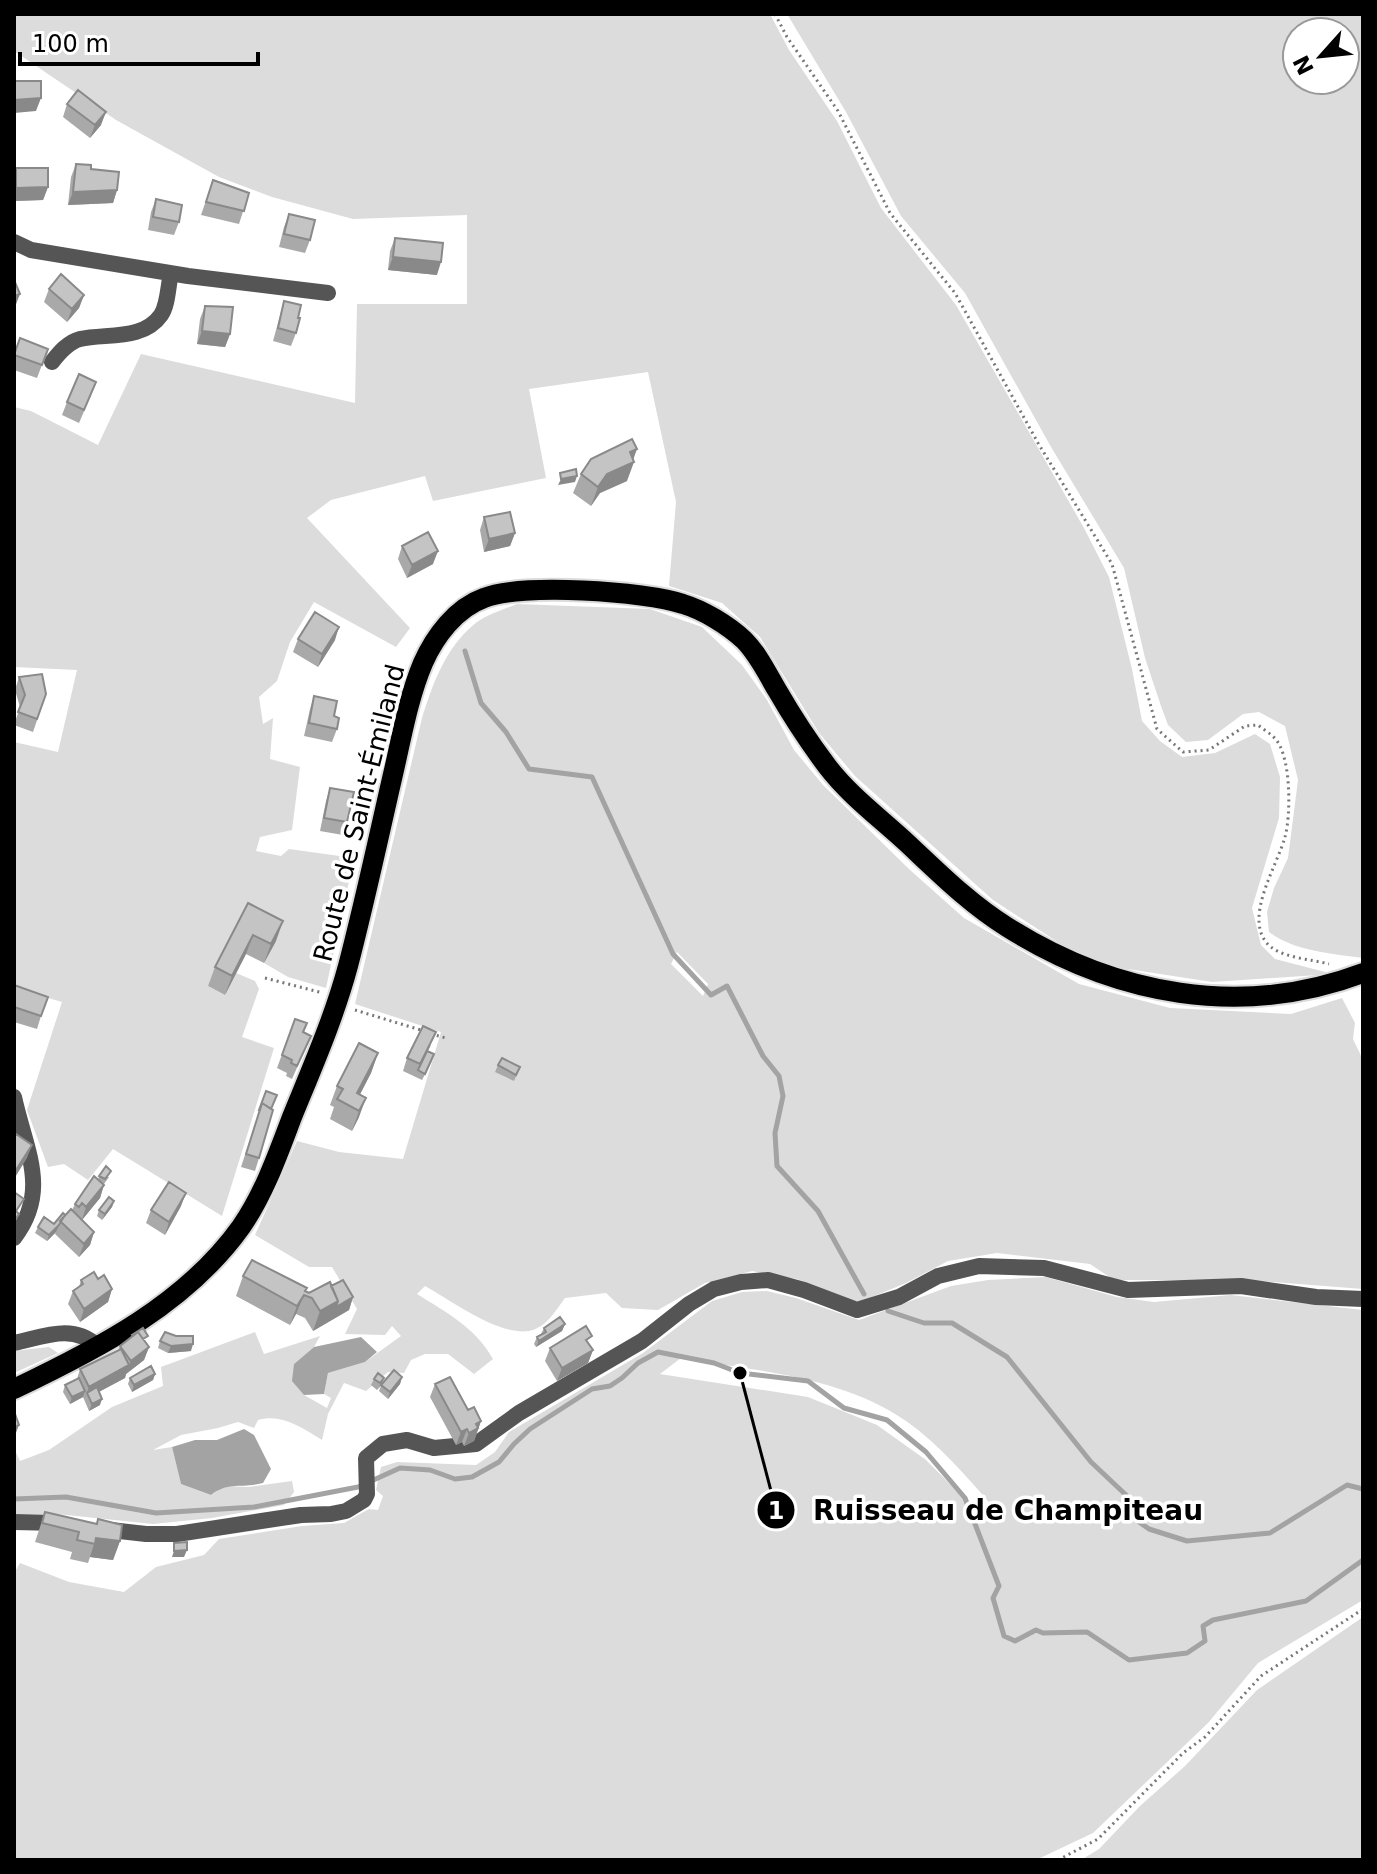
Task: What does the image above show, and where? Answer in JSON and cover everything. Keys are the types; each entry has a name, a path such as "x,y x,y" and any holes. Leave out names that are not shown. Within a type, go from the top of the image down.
{"main road":[{"name":"Route de Saint-Émiland","path":"14,1389 161,1308 189,1286 245,1222 271,1170 347,970 401,741 423,664 437,637 455,616 480,599 505,592 586,591 641,595 687,604 719,622 743,639 758,658 828,768 854,794 963,895 1006,926 1081,967 1181,995 1222,997 1331,985 1363,973"}],"street":[{"path":"14,242 31,250 171,273 328,293"},
{"path":"52,362 63,348 78,339 103,338 148,329 163,314 171,273"},
{"path":"14,1097 35,1180 32,1206 14,1238"},
{"path":"14,1522 177,1534 301,1515 331,1514 360,1503 367,1494 366,1458 383,1444 407,1440 434,1448 476,1444 519,1413 642,1341 689,1304 714,1289 741,1282 768,1280 857,1310 899,1297 938,1276 979,1266 1044,1268 1128,1290 1241,1286 1316,1297 1363,1299"},
{"path":"14,1343 72,1332 86,1335 97,1346"}],"path":[{"path":"775,14 787,37 838,111 890,213 955,293 1038,443 1112,564 1157,729 1183,752 1209,750 1245,726 1258,725 1278,742 1289,787 1285,836 1258,912 1265,941 1278,952 1335,965"},
{"path":"265,978 337,1000 371,1016 446,1038"},
{"path":"1058,1860 1098,1839 1183,1753 1205,1737 1261,1676 1363,1609"}],"shaded area":[{"path":"14,14 770,14 789,50 837,121 881,208 956,305 1084,528 1109,577 1142,721 1160,741 1182,757 1215,753 1255,734 1270,744 1280,777 1279,818 1252,908 1261,945 1275,959 1333,974 1212,982 1115,967 1078,955 993,900 855,776 819,733 760,637 722,603 669,586 676,502 648,372 529,389 546,478 433,501 425,476 331,500 307,518 410,628 396,647 314,602 290,642 277,681 259,697 263,724 273,718 270,759 300,767 292,830 260,837 256,851 281,856 289,849 354,858 326,988 288,977 264,963 275,941 241,923 208,986 225,995 236,973 255,981 259,989 242,1037 274,1048 222,1216 113,1149 88,1180 64,1164 48,1167 27,1110 62,1002 14,988 14,742 58,752 77,670 14,667 14,407 31,411 98,445 141,354 355,403 357,304 467,304 467,215 353,219 272,197 219,177 116,120 14,51"},
{"path":"787,14 1363,14 1363,958 1302,948 1269,932 1267,912 1288,858 1298,780 1285,726 1259,712 1243,714 1208,740 1186,742 1168,725 1145,658 1124,568 1051,447 965,293 901,216 846,112"},
{"path":"517,604 650,609 702,627 742,665 767,700 794,750 823,785 910,870 964,918 1079,984 1170,1008 1291,1014 1342,998 1355,1023 1353,1039 1363,1060 1363,1289 1248,1280 1114,1280 1090,1264 997,1253 948,1261 860,1302 797,1279 752,1271 705,1283 658,1310 622,1308 606,1293 565,1298 541,1326 529,1331 517,1331 490,1323 425,1286 417,1294 469,1329 493,1359 474,1374 448,1354 425,1354 411,1360 404,1373 388,1372 366,1391 344,1383 328,1414 322,1440 292,1423 267,1418 258,1420 254,1428 238,1422 181,1435 153,1450 172,1447 181,1484 211,1495 224,1486 248,1487 292,1481 294,1492 284,1505 212,1518 153,1524 57,1514 14,1514 14,1448 20,1461 49,1450 112,1407 163,1386 161,1367 255,1332 264,1354 320,1336 314,1347 294,1364 304,1395 327,1408 331,1398 324,1394 328,1373 365,1362 401,1336 392,1326 385,1335 345,1334 357,1309 332,1267 309,1267 255,1235 297,1141 339,1152 403,1159 441,1032 355,1004 422,718 431,692 449,654 466,632 481,619","holes":["677,952 708,984 703,996 671,964"]},
{"path":"1046,1277 1117,1297 1154,1302 1231,1295 1363,1310 1363,1600 1258,1663 1208,1723 1093,1833 1036,1860 14,1860 14,1573 20,1563 69,1582 124,1592 156,1567 204,1555 219,1539 344,1523 369,1509 378,1510 383,1496 376,1490 381,1467 397,1462 476,1465 495,1452 509,1432 643,1353 712,1301 742,1292 767,1291 859,1320 951,1286 988,1280","holes":["681,1358 797,1378 854,1394 881,1406 930,1440 994,1508 982,1516 926,1460 877,1425 808,1397 660,1374"]},
{"path":"361,1337 377,1352 365,1362 328,1373 324,1394 304,1395 292,1381 294,1364 314,1347"},
{"path":"49,1347 58,1353 14,1373 14,1351"},
{"path":"244,1429 254,1435 271,1469 263,1483 230,1487 211,1495 181,1484 172,1447 195,1440 217,1440"},
{"path":"1363,1617 1363,1860 1081,1860 1099,1849 1140,1806 1185,1766 1257,1690"}],"building":[{"path":"14,81 41,81 41,98 14,100"},
{"path":"78,90 106,112 95,125 67,104"},
{"path":"76,164 119,172 117,190 73,192"},
{"path":"16,168 48,168 48,187 16,188"},
{"path":"213,180 249,193 244,211 206,202"},
{"path":"156,199 182,205 179,222 153,217"},
{"path":"289,214 315,220 310,240 284,234"},
{"path":"395,238 443,243 441,262 393,257"},
{"path":"61,274 84,295 72,309 49,289"},
{"path":"14,280 20,294 14,296"},
{"path":"284,301 301,305 296,333 278,328"},
{"path":"205,306 233,307 230,334 202,331"},
{"path":"20,338 48,349 42,365 14,355"},
{"path":"79,374 96,382 84,410 67,402"},
{"path":"632,439 637,449 630,452 634,462 607,474 598,487 581,474 591,459"},
{"path":"576,469 577,476 561,479 560,473"},
{"path":"510,512 515,533 489,539 484,517"},
{"path":"428,532 438,551 412,565 402,546"},
{"path":"315,612 339,627 322,654 298,639"},
{"path":"42,674 46,694 37,719 18,712 25,695 19,677"},
{"path":"314,696 337,701 334,716 339,718 337,729 309,723"},
{"path":"330,788 354,792 347,822 324,818"},
{"path":"248,903 283,921 271,944 253,935 232,976 215,967"},
{"path":"14,985 48,997 41,1016 14,1007"},
{"path":"295,1019 307,1023 303,1032 311,1036 297,1066 282,1055"},
{"path":"423,1026 436,1032 420,1064 407,1058"},
{"path":"359,1043 378,1053 357,1093 366,1098 359,1111 337,1099 343,1089 337,1086"},
{"path":"427,1051 434,1054 425,1074 418,1070"},
{"path":"502,1058 520,1067 516,1075 498,1065"},
{"path":"266,1091 277,1095 271,1109 262,1103 259,1110"},
{"path":"262,1103 273,1110 259,1158 246,1154"},
{"path":"16,1134 32,1145 14,1173 14,1138"},
{"path":"106,1166 111,1171 105,1179 99,1176"},
{"path":"94,1176 104,1185 86,1207 82,1203 79,1207 75,1204"},
{"path":"169,1182 186,1193 169,1222 151,1210"},
{"path":"14,1192 24,1199 14,1221"},
{"path":"109,1197 114,1201 105,1214 99,1210"},
{"path":"71,1209 94,1232 84,1244 60,1221"},
{"path":"63,1213 65,1215 59,1225 49,1235 38,1227 44,1217 54,1224"},
{"path":"252,1260 307,1288 305,1291 309,1293 330,1282 338,1301 320,1311 312,1298 304,1295 297,1306 243,1276"},
{"path":"94,1272 98,1279 104,1275 112,1289 84,1309 73,1291 83,1284 81,1280"},
{"path":"343,1280 353,1297 336,1307 338,1301 331,1286"},
{"path":"560,1317 565,1324 539,1341 537,1337 546,1332 544,1328"},
{"path":"586,1326 592,1336 586,1340 593,1350 562,1368 550,1348"},
{"path":"143,1328 148,1336 143,1339 138,1332 132,1335"},
{"path":"138,1332 149,1347 131,1361 120,1346"},
{"path":"165,1332 176,1336 193,1336 193,1344 171,1346 160,1341"},
{"path":"121,1349 129,1365 89,1387 80,1369"},
{"path":"151,1366 155,1374 134,1385 130,1378"},
{"path":"394,1370 402,1377 390,1392 381,1385"},
{"path":"378,1373 384,1378 380,1383 374,1379"},
{"path":"450,1377 468,1410 474,1407 481,1421 476,1424 478,1428 469,1433 467,1429 461,1432 435,1384"},
{"path":"79,1378 85,1391 72,1397 65,1385"},
{"path":"97,1387 102,1399 92,1404 87,1393"},
{"path":"45,1512 97,1524 98,1519 122,1525 120,1541 96,1538 95,1544 77,1540 79,1532 42,1523"},
{"path":"187,1542 187,1550 174,1551 174,1543"}],"waterway":[{"path":"465,651 481,703 506,732 529,769 592,777 673,954 711,995 727,986 763,1056 779,1076 783,1096 775,1133 777,1166 818,1211 864,1294"},
{"path":"888,1311 924,1323 952,1323 1007,1357 1091,1462 1126,1495 1139,1522 1149,1529 1187,1541 1270,1533 1347,1485 1363,1489"},
{"path":"14,1499 66,1497 156,1513 254,1507 358,1487 400,1468 430,1470 455,1479 472,1477 499,1462 530,1429 592,1389 610,1386 638,1363 658,1352 714,1363 740,1373 808,1381 844,1408 887,1420 926,1452 965,1498 999,1586 993,1598 1004,1636 1015,1641 1036,1630 1043,1633 1087,1632 1129,1660 1187,1653 1205,1641 1203,1626 1213,1620 1306,1601 1363,1560"}],"place":[{"name":"Ruisseau de Champiteau","path":"740,1373"}]}
